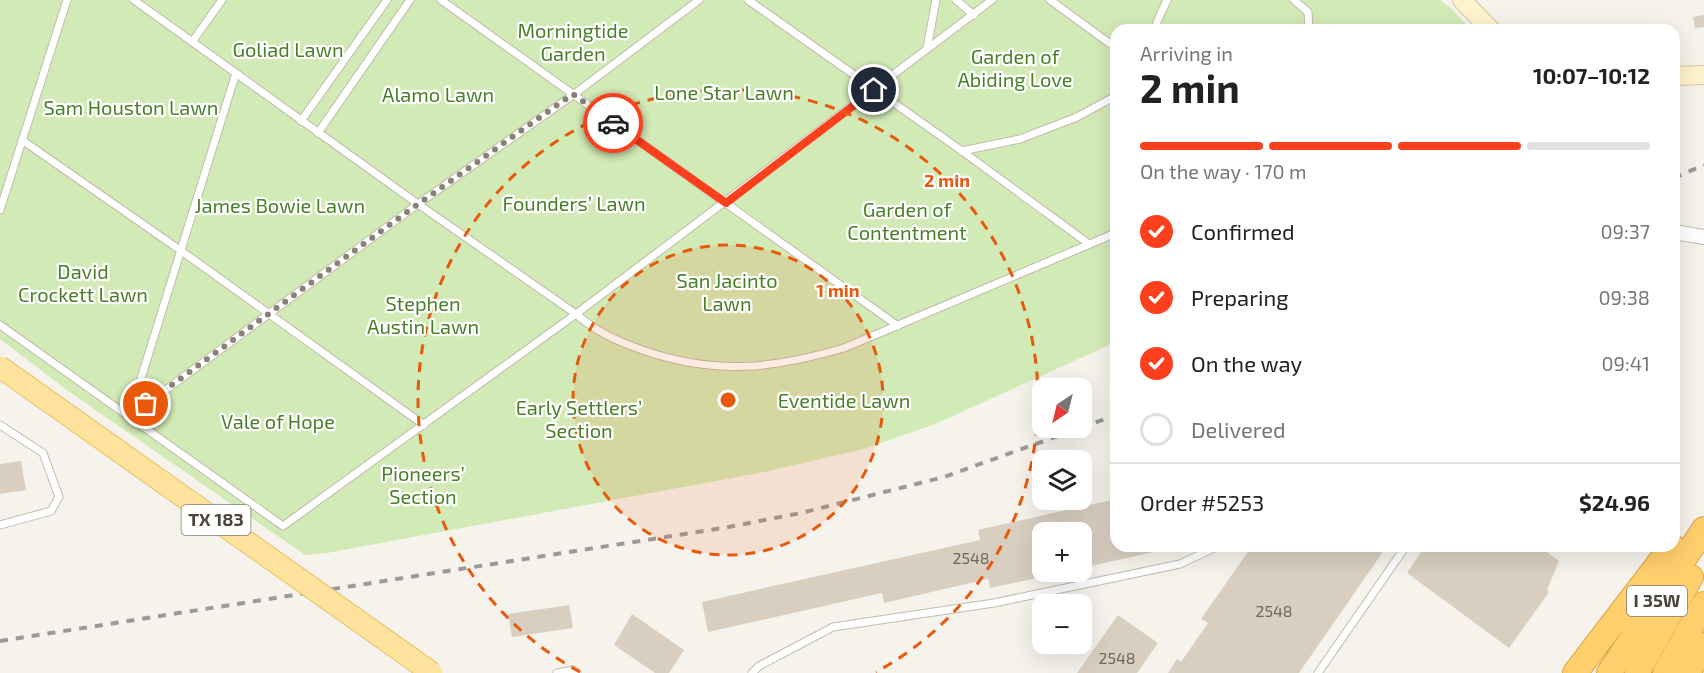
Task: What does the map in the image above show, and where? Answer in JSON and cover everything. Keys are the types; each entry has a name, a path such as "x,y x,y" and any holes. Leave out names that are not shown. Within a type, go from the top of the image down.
{"highway":[{"path":"1680,536 1704,521"},
{"name":"I 35W","path":"1609,673 1704,529"},
{"path":"1575,673 1668,552"},
{"path":"1637,673 1704,554"},
{"path":"1665,673 1704,604"},
{"path":"1688,673 1704,645"}],"main road":[{"name":"TX 183","path":"0,367 432,673"}],"street":[{"path":"1462,0 1485,24"},
{"path":"1680,76 1704,75"},
{"path":"1680,233 1704,237"}],"lane":[{"path":"0,210 67,0"},
{"path":"134,0 594,329 619,342 662,357 703,366 751,367 802,360 843,348 898,326 1110,235"},
{"path":"192,42 222,0"},
{"path":"301,121 387,0"},
{"path":"318,133 410,0"},
{"path":"441,0 898,326"},
{"path":"129,417 699,0"},
{"path":"748,0 1089,244"},
{"path":"927,48 936,0"},
{"path":"956,0 974,15"},
{"path":"0,325 283,526 726,203 992,0"},
{"path":"1050,0 1110,44"},
{"path":"1156,24 1167,0"},
{"path":"1294,0 1308,12 1309,24"},
{"path":"129,417 236,73"},
{"path":"962,151 1020,139 1077,117 1110,99"},
{"path":"22,140 424,425"},
{"path":"0,425 43,453 59,497 51,511 0,525"},
{"path":"752,673 759,666 834,627 994,603 1180,564 1205,552"},
{"path":"1318,673 1402,552"},
{"path":"557,673 573,670 577,673"}],"green space":[{"path":"0,0 1440,0 1466,24 1110,24 1110,345 1032,378 1032,380 935,424 864,449 764,472 327,553 305,555 68,391 0,339"}],"building":[{"path":"1704,15 1704,27 1695,28 1693,17"},
{"path":"21,461 26,490 0,494 0,464"},
{"path":"1110,500 1110,552 1154,552 1092,566 1092,522 1032,522 1032,579 990,588 988,579 884,603 882,593 708,632 702,602 980,540 978,530 1067,510 1092,510 1092,504"},
{"path":"1248,552 1383,552 1299,673 1168,673 1177,659 1181,662 1208,623 1201,619"},
{"path":"1421,552 1547,552 1559,561 1547,590 1549,592 1509,648 1407,573"},
{"path":"569,605 573,628 512,637 508,614"},
{"path":"632,614 684,650 669,673 655,673 614,645"},
{"path":"1118,615 1158,643 1137,673 1077,673"}],"railway":[{"path":"1680,175 1704,165"},
{"path":"0,641 723,528 801,513 944,477 1110,417"}],"way so far":[{"path":"146,404 418,204 573,94 613,123"}],"route":[{"path":"613,123 726,203 874,90"}],"park label":[{"name":"Morningtide Garden","path":"573,42"},
{"name":"Goliad Lawn","path":"288,50"},
{"name":"Garden of Abiding Love","path":"1015,68"},
{"name":"Lone Star Lawn","path":"724,93"},
{"name":"Alamo Lawn","path":"438,95"},
{"name":"Sam Houston Lawn","path":"131,108"},
{"name":"Founders’ Lawn","path":"574,204"},
{"name":"James Bowie Lawn","path":"280,206"},
{"name":"Garden of Contentment","path":"907,222"},
{"name":"David Crockett Lawn","path":"83,284"},
{"name":"San Jacinto Lawn","path":"727,292"},
{"name":"Stephen Austin Lawn","path":"423,316"},
{"name":"Eventide Lawn","path":"844,401"},
{"name":"Early Settlers’ Section","path":"579,420"},
{"name":"Vale of Hope","path":"278,422"},
{"name":"Pioneers’ Section","path":"423,486"}]}
